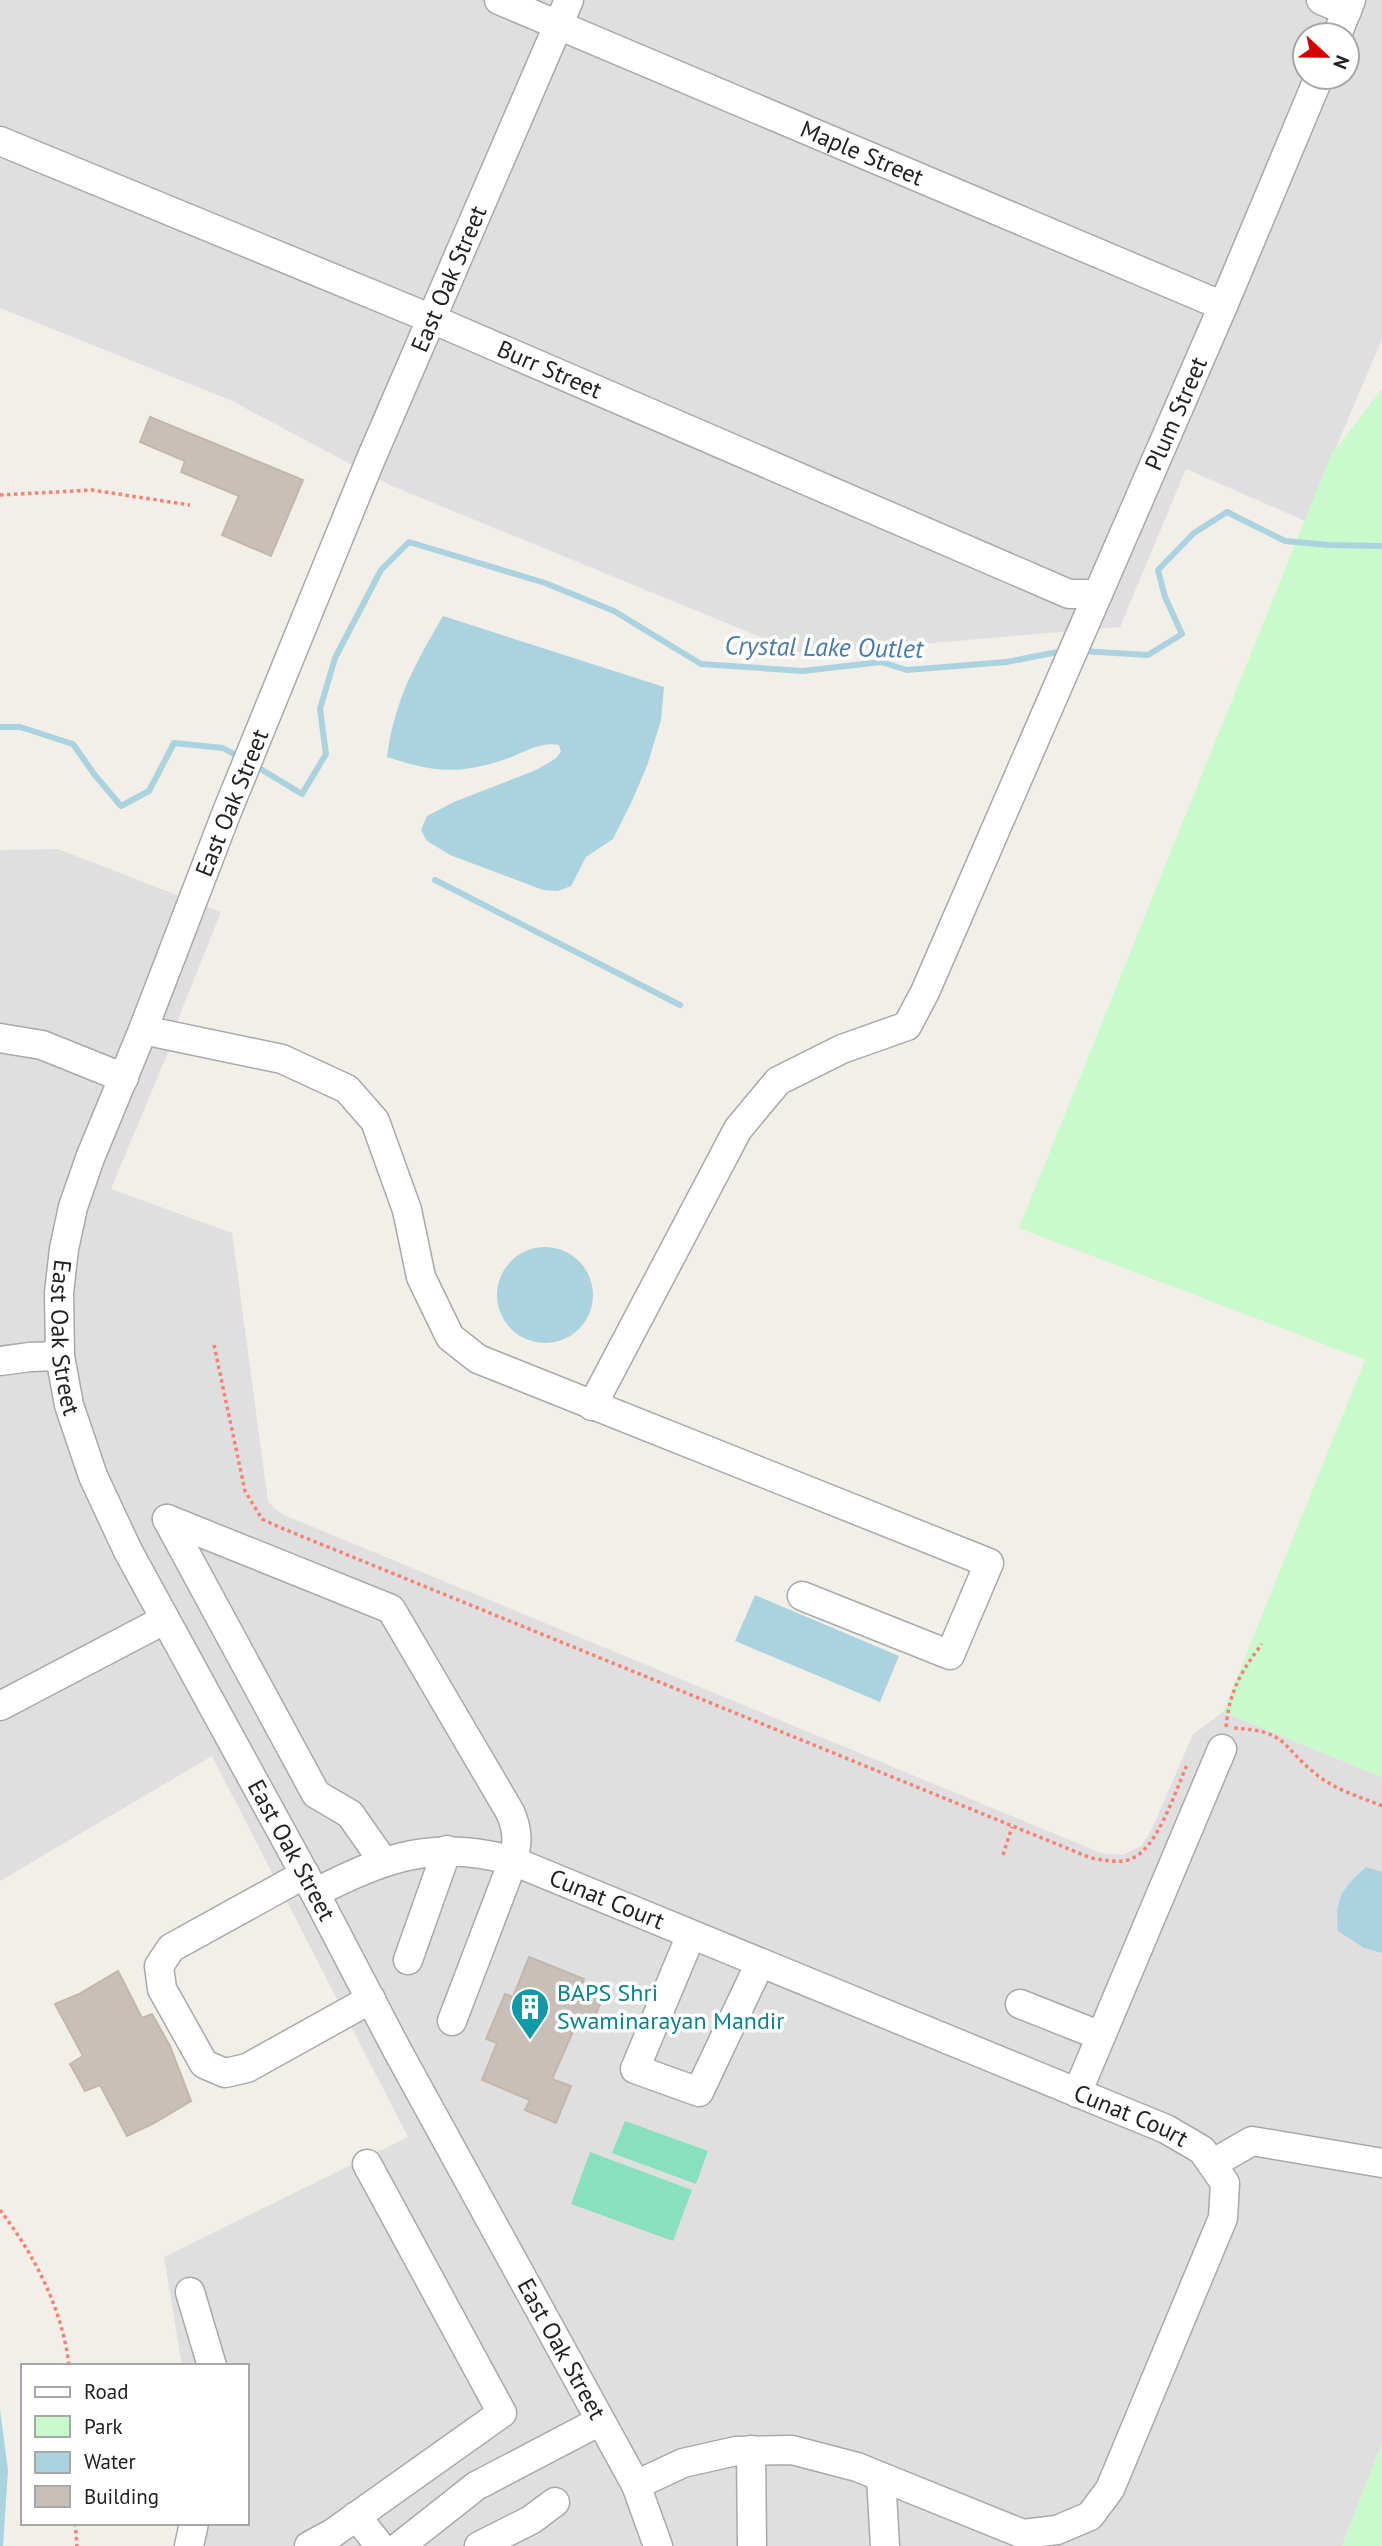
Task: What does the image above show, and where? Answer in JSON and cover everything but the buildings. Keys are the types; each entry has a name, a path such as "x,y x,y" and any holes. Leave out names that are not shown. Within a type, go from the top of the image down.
{"street":[{"name":"Maple Street","path":"499,0 564,12 1223,306"},
{"path":"1321,0 1345,15"},
{"name":"East Oak Street","path":"564,12 370,461 90,1158 72,1207 58,1293 60,1356 69,1405 93,1476 164,1620 310,1883 636,2485 658,2546"},
{"name":"Plum Street","path":"592,1406 738,1129 778,1081 842,1049 907,1026 925,992 1098,594 1313,91"},
{"name":"Burr Street","path":"0,141 432,319 1069,594 1098,594"},
{"path":"143,1030 282,1059 347,1089 375,1121 407,1210 421,1277 450,1337 478,1359 989,1563 950,1655 802,1596"},
{"path":"0,1038 43,1045 124,1078"},
{"path":"0,1362 60,1356"},
{"path":"383,1861 350,1814 316,1794 167,1519 391,1609 510,1812 518,1837 513,1861 452,2021"},
{"path":"0,1706 164,1620"},
{"path":"1077,2093 1222,1735"},
{"path":"408,1961 447,1850"},
{"name":"Cunat Court","path":"371,1999 247,2068 225,2073 204,2064 162,1989 159,1966 171,1948 310,1883 351,1874 408,1854 447,1850 491,1855 513,1861 1166,2129 1202,2150 1225,2183 1223,2218 1110,2489 1090,2516 1057,2530 1023,2534 857,2467 792,2450 736,2451 683,2462 636,2485"},
{"path":"691,1935 635,2069 699,2092 760,1963"},
{"path":"1020,2004 1101,2036"},
{"path":"1212,2164 1252,2141 1382,2162"},
{"path":"309,2546 332,2533 502,2413 368,2164"},
{"path":"190,2292 211,2364"},
{"path":"400,2546 476,2486 600,2421"},
{"path":"751,2451 752,2546"},
{"path":"881,2477 886,2546"},
{"path":"479,2546 531,2520 555,2502"},
{"path":"356,2516 380,2546"},
{"path":"189,2546 194,2525"}],"path":[{"path":"0,495 92,490 190,505"},
{"path":"214,1345 245,1492 253,1507 262,1518 330,1548 1091,1858 1115,1862 1131,1859 1146,1851 1192,1753"},
{"path":"1262,1644 1242,1671 1228,1707 1222,1735 1259,1730 1274,1735 1316,1774 1335,1787 1382,1806"},
{"path":"1003,1855 1012,1827"},
{"path":"0,2210 19,2234 50,2295 68,2350 69,2364"},
{"path":"75,2525 77,2546"}],"shaded area":[{"path":"0,0 1382,0 1382,339 1305,521 1186,469 1120,627 802,654 392,486 230,400 0,308"},
{"path":"58,849 221,912 179,1017 169,1050 111,1189 232,1233 268,1501 275,1509 1101,1853 1123,1855 1142,1845 1152,1829 1193,1734 1223,1712 1382,1777 1382,2443 1342,2546 179,2546 180,2525 248,2525 248,2364 182,2364 164,2257 408,2137 212,1756 0,1881 0,850"}],"green space":[{"path":"1382,389 1382,1777 1223,1712 1365,1360 1019,1228 1331,455"},
{"path":"625,2121 708,2151 696,2184 612,2153"},
{"path":"590,2152 692,2190 673,2241 571,2204"},
{"path":"1382,2443 1382,2546 1342,2546"}],"water":[{"path":"443,616 664,687 661,720 647,766 632,801 613,839 586,857 571,886 558,891 543,890 450,855 427,841 421,830 427,816 454,802 536,770 555,759 561,752 559,745 544,745 486,765 458,770 418,766 387,757 395,718 407,684"},
{"path":"545,1247 563,1251 579,1261 589,1277 593,1295 589,1313 579,1329 563,1339 545,1343 527,1339 511,1329 501,1313 497,1295 501,1277 511,1261 527,1251"},
{"path":"755,1595 899,1656 880,1702 735,1641"},
{"path":"1366,1867 1382,1872 1382,1953 1364,1948 1338,1931 1339,1902 1345,1888"},
{"path":"0,2409 8,2471 3,2546 0,2546"}],"waterway":[{"name":"Crystal Lake Outlet","path":"1081,651 1148,655 1182,634 1165,597 1158,570 1194,533 1227,512 1285,541 1382,546"},
{"name":"Crystal Lake Outlet","path":"254,765 302,794 326,754 320,709 335,658 381,570 409,542 545,583 614,611 701,664 803,671 881,662 907,670 1006,662 1063,651"},
{"name":"Crystal Lake Outlet","path":"0,727 20,727 73,744 121,806 149,791 174,743 223,748 241,758"},
{"path":"435,880 680,1005"}],"place":[{"name":"BAPS Shri Swaminarayan Mandir","path":"530,2041"}]}
